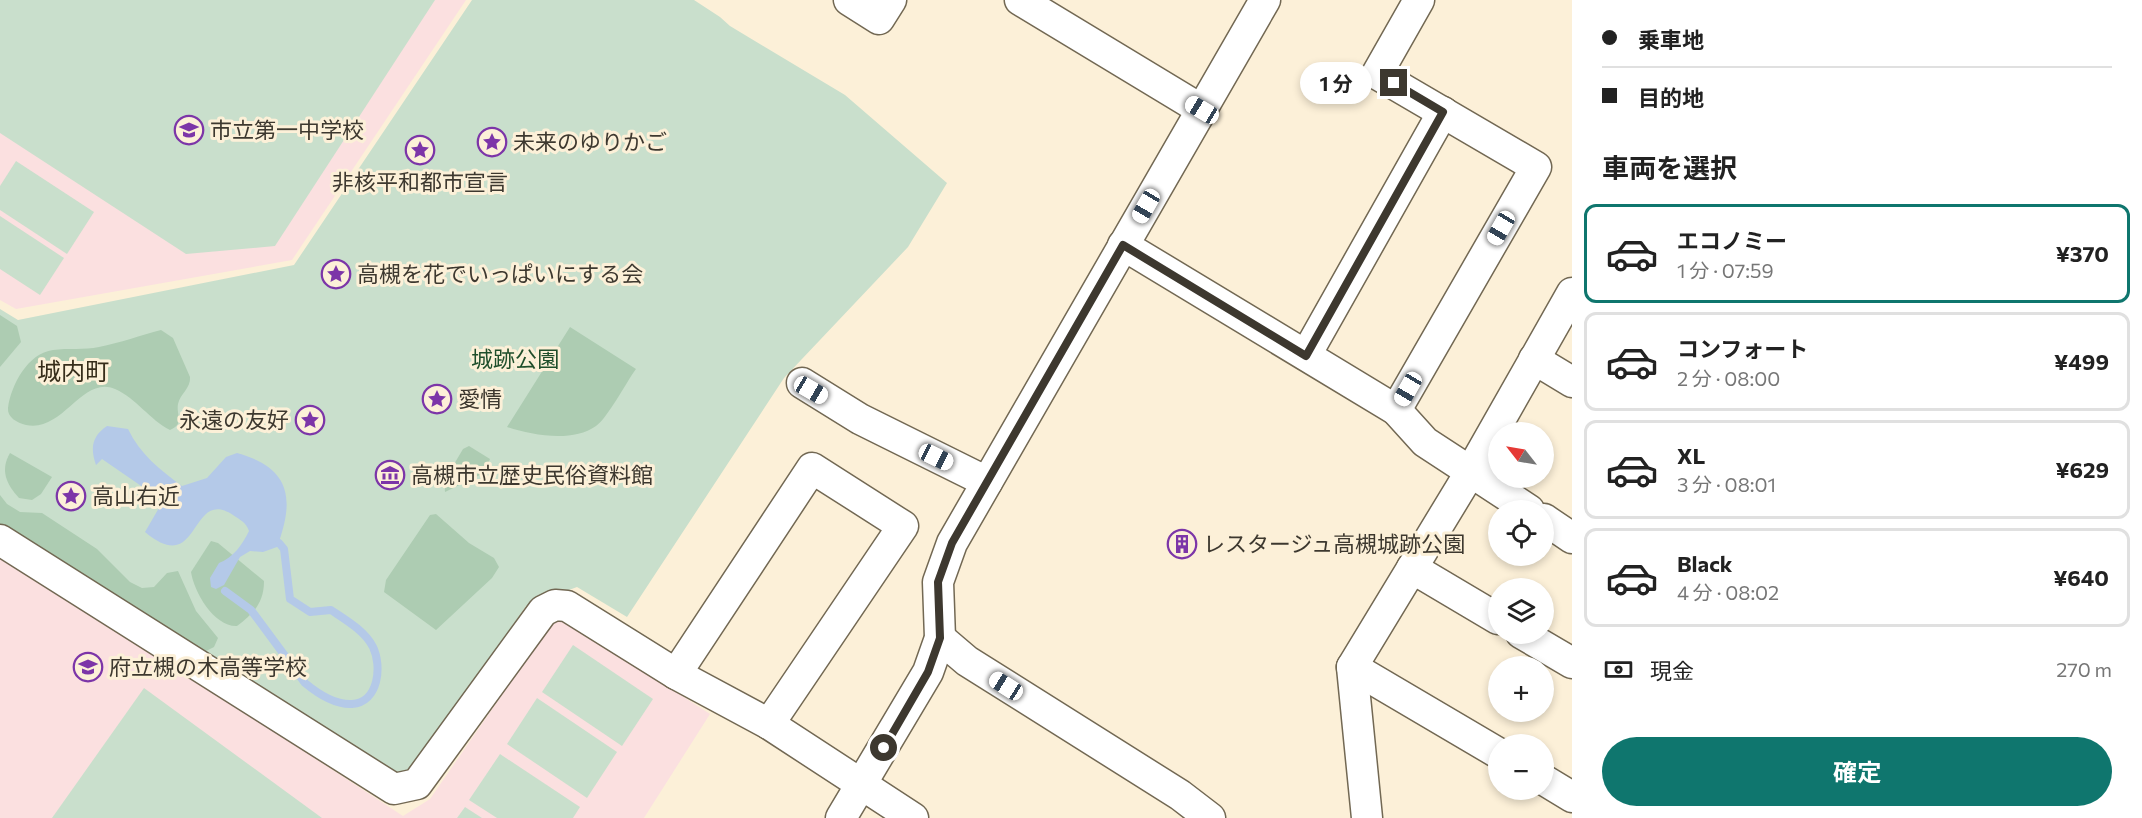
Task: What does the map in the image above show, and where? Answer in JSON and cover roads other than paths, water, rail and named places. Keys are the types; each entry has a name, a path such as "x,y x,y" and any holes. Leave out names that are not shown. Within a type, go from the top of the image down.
{"street":[{"path":"849,0 879,19 891,0"},
{"path":"1020,0 1202,110"},
{"path":"841,818 928,672 940,638 938,582 952,543 1265,0"},
{"path":"1396,410 1536,167 1377,74 1419,0"},
{"path":"1306,356 1443,112"},
{"path":"1123,245 1396,410 1425,442 1514,500"},
{"path":"1367,818 1353,667 1471,471 1572,293"},
{"path":"1534,359 1572,382"},
{"path":"802,383 860,419 987,482"},
{"path":"676,674 812,468 903,526 769,724"},
{"path":"1554,526 1572,538"},
{"path":"0,540 394,789 417,784 543,611 555,605 567,606 676,674 769,724 913,818"},
{"path":"1412,568 1488,614"},
{"path":"940,638 967,661 1180,795 1210,818"},
{"path":"1540,644 1572,663"},
{"path":"1353,667 1488,747"},
{"path":"1554,786 1572,797"}],"water":[{"path":"107,426 128,429 138,446 151,461 182,486 207,478 226,457 237,453 269,467 284,488 286,500 283,530 277,547 263,552 250,551 240,557 224,585 216,589 211,587 210,578 219,563 233,554 249,531 246,525 233,515 219,509 209,512 186,540 176,545 163,544 145,532 163,501 102,459 96,465 93,453 95,438"}],"waterway":[{"path":"225,591 251,610 310,687 339,703 352,704 368,697 373,690 377,673 376,655 370,641 349,622 331,610 310,612 290,599 284,549 279,543"}],"place":[{"name":"市立第一中学校","path":"189,130"},
{"name":"未来のゆりかご","path":"492,142"},
{"name":"非核平和都市宣言","path":"420,150"},
{"name":"高槻を花でいっぱいにする会","path":"336,274"},
{"name":"愛情","path":"437,399"},
{"name":"永遠の友好","path":"310,420"},
{"name":"高槻市立歴史民俗資料館","path":"390,475"},
{"name":"高山右近","path":"71,496"},
{"name":"レスタージュ高槻城跡公園","path":"1182,544"},
{"name":"府立槻の木高等学校","path":"88,667"}],"district":[{"name":"城内町","path":"73,372"}],"park label":[{"name":"城跡公園","path":"515,359"}]}
